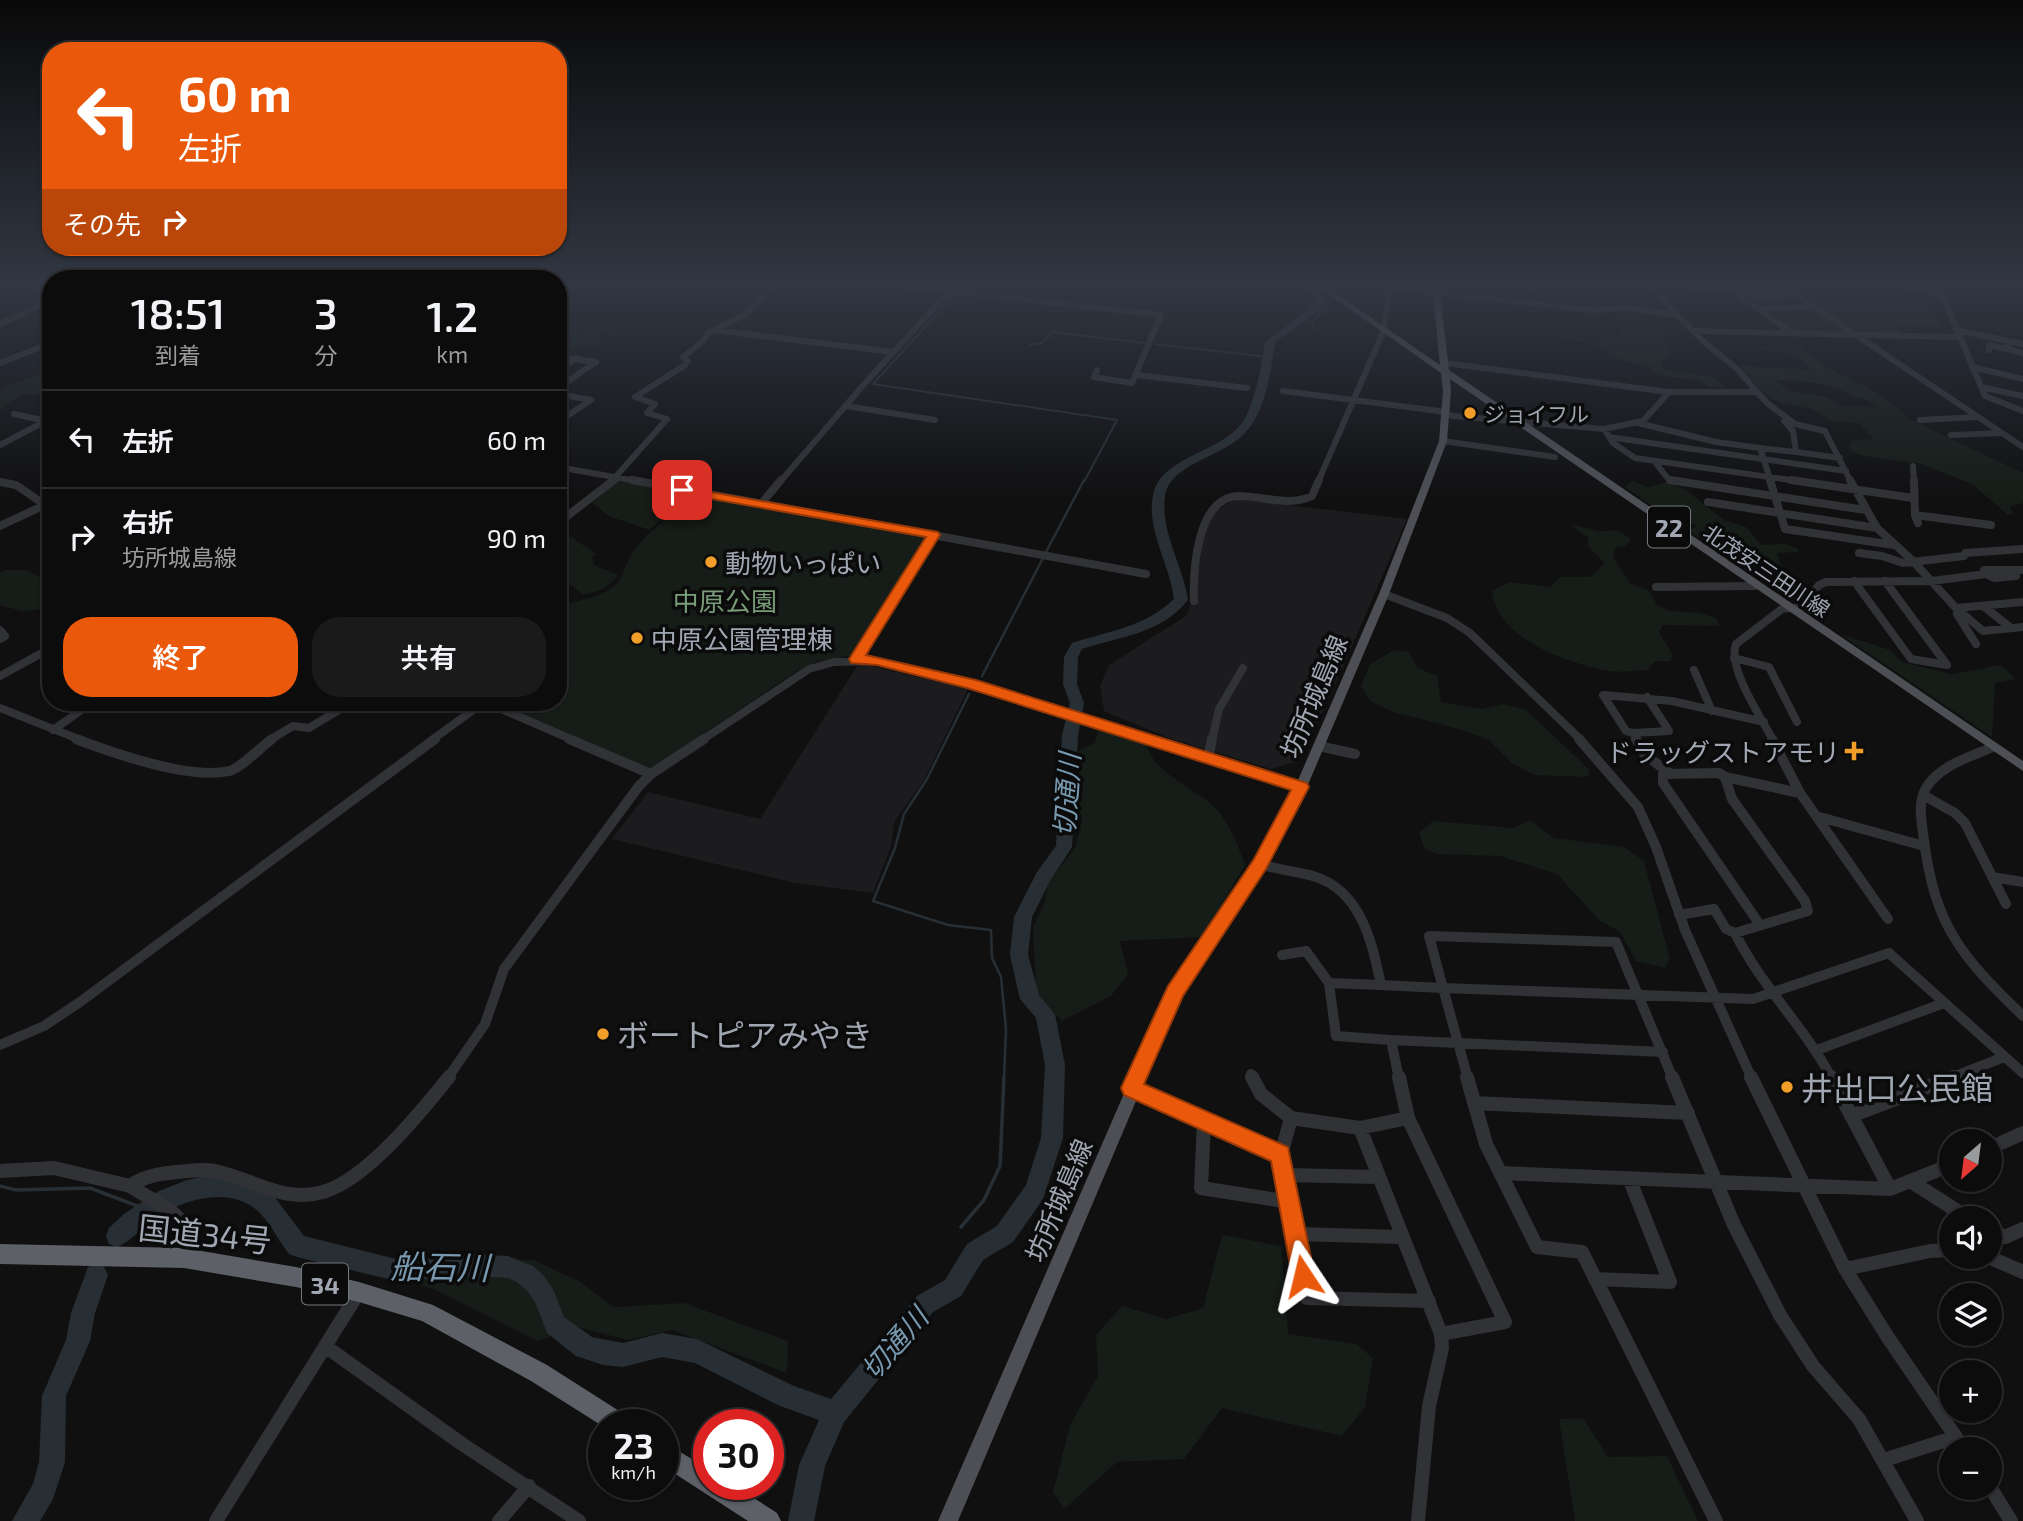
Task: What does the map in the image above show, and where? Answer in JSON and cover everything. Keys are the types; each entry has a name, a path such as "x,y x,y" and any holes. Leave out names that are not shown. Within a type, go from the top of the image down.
{"highway":[{"name":"国道34号","path":"0,1254 184,1258 296,1277 359,1292 426,1312 539,1373 595,1409"},
{"path":"736,1500 769,1521"}],"main road":[{"name":"北茂安三田川線","path":"1422,355 1445,369 1517,423 2023,767"},
{"name":"坊所城島線","path":"948,1521 1175,992 1260,864 1301,787 1384,594 1443,441 1446,414 1443,355"}],"street":[{"path":"0,363 19,355"},
{"path":"567,516 617,478 667,419 647,413 655,404 635,397 685,365 688,361 683,357 685,355"},
{"path":"761,504 891,355"},
{"path":"1097,370 1094,377 1132,383 1145,355"},
{"path":"1194,601 1193,565 1199,539 1210,514 1228,501 1229,497 1307,500 1312,496 1373,355"},
{"path":"1719,355 1737,369 1793,431 1796,452"},
{"path":"1885,355 2023,447"},
{"path":"1966,355 1986,398 2023,411"},
{"path":"567,357 596,362 567,381"},
{"path":"567,364 577,358"},
{"path":"1993,364 1993,372"},
{"path":"1972,368 2023,379 2022,396 1981,387"},
{"path":"1445,369 1669,392 1757,392"},
{"path":"1137,375 1247,387"},
{"path":"1283,391 1517,423 1604,429 1637,424 1716,442 1840,458"},
{"path":"1637,424 1669,392"},
{"path":"567,395 591,400 567,416"},
{"path":"567,399 571,396"},
{"path":"1767,403 1795,424 1825,431 1877,528 1913,561 1955,607 1983,631 2023,627"},
{"path":"846,406 935,420"},
{"path":"14,414 42,420"},
{"path":"1920,420 1978,417"},
{"path":"0,445 42,423"},
{"path":"1604,429 1628,456 1913,498"},
{"path":"1951,435 2002,432"},
{"path":"1609,437 1846,471"},
{"path":"1443,441 1555,457"},
{"path":"1760,448 1785,529 1894,545"},
{"path":"1654,461 1670,481 1865,510"},
{"path":"1913,466 1916,519 1991,525"},
{"path":"567,469 1146,574"},
{"path":"0,482 16,485 42,501"},
{"path":"1708,502 1877,528"},
{"path":"0,526 42,508"},
{"path":"856,659 934,535"},
{"path":"1859,554 1882,556 1903,563 1964,556 1965,553 2023,549"},
{"path":"1888,919 1800,793 1734,658 1736,644 1782,608 1801,607 1819,585 1826,582 1932,581 1986,574 1994,578 2016,576 2012,571 2023,570"},
{"path":"1854,581 1911,659 1947,665 1885,581"},
{"path":"1656,587 1755,586"},
{"path":"1384,594 1447,618 1491,650 1588,747 1638,807 1656,847 1679,915 1802,1185 1846,1269 1891,1343 1956,1437"},
{"path":"1955,607 2023,602"},
{"path":"2010,603 2023,613"},
{"path":"1983,606 2011,628"},
{"path":"1955,607 1955,612 1976,644"},
{"path":"0,630 5,636 0,639"},
{"path":"0,676 42,653"},
{"path":"1734,658 1769,667 1797,722"},
{"path":"130,1186 153,1175 206,1170 219,1172 265,1190 295,1195 317,1194 356,1174 380,1154 441,1085 484,1025 504,969 639,786 652,774 809,669 856,659 877,661 970,684 1301,787"},
{"path":"1208,758 1219,709 1243,668"},
{"path":"1694,670 1712,711"},
{"path":"1647,698 1669,731 1626,732 1603,695 1647,698 1764,722"},
{"path":"0,708 112,754 196,772 231,771 284,730 293,726 309,728 337,711"},
{"path":"53,730 80,711"},
{"path":"0,1045 44,1026 80,1002 473,711"},
{"path":"506,711 652,774"},
{"path":"1633,733 1644,754 1668,772"},
{"path":"1319,746 1355,754"},
{"path":"1993,747 1942,771 1926,787 1920,803 1924,846 1935,906 1947,933 1977,972 2023,1016"},
{"path":"1760,925 1663,783 1663,775 1668,772 1719,773 1725,777 1800,793"},
{"path":"1725,777 1732,799 1805,901 1808,911 1735,933"},
{"path":"1923,795 1955,813 1965,823 2006,904"},
{"path":"1816,817 1924,846"},
{"path":"1260,864 1275,870 1312,876 1329,883 1347,897 1360,913 1367,928 1381,985"},
{"path":"1992,877 2023,882"},
{"path":"1679,915 1714,909 1726,929 1735,933 1748,960 1817,1050 1889,1189"},
{"path":"1716,1521 1582,1252 1536,1247 1486,1144 1429,936 1616,942 1734,1225 1790,1329 1813,1366 1849,1405 1917,1521"},
{"path":"1282,955 1306,951 1329,982 1336,1036 1663,1052"},
{"path":"1329,982 1754,999 1889,953 2023,1073"},
{"path":"1817,1050 1944,1003"},
{"path":"1391,1040 1408,1118 1505,1322 1441,1334"},
{"path":"1852,1116 2004,1056"},
{"path":"1251,1074 1261,1094 1291,1118 1360,1128 1408,1118"},
{"path":"1132,1088 1281,1155"},
{"path":"1474,1103 1688,1113"},
{"path":"1291,1118 1281,1155 1307,1298 1429,1301"},
{"path":"1204,1121 1201,1188 1290,1202"},
{"path":"1360,1128 1441,1334 1442,1348 1429,1406 1418,1521"},
{"path":"2002,1143 2023,1133"},
{"path":"0,1171 54,1168 130,1186 171,1211 187,1226 184,1258"},
{"path":"1500,1173 1889,1189 1939,1170"},
{"path":"1285,1175 1378,1177"},
{"path":"1595,1279 1670,1282 1629,1178"},
{"path":"1912,1182 1949,1206"},
{"path":"2002,1235 2005,1237 2023,1229"},
{"path":"1296,1234 1401,1237"},
{"path":"1846,1269 1939,1251"},
{"path":"2002,1263 2023,1272"},
{"path":"216,1521 359,1292"},
{"path":"326,1346 463,1444 579,1521"},
{"path":"1884,1461 1939,1448"},
{"path":"499,1521 529,1486"},
{"path":"1998,1500 2011,1521"}],"shaded area":[{"path":"1235,499 1407,519 1332,692 1298,761 1271,769 1169,738 1104,711 1100,686 1109,665 1186,616 1197,590 1198,545 1214,512"},
{"path":"859,663 968,689 924,780 895,821 891,846 873,893 795,883 612,839 648,792 760,819"}],"green space":[{"path":"1611,355 1668,355 1661,360 1662,368 1705,376 1727,388 1708,387 1700,381 1657,375 1651,367 1620,360"},
{"path":"1794,355 1812,355 1837,373 1881,395 1909,419 2023,473 2023,503 2010,507 2013,514 2008,515 1972,484 1922,464 1860,455 1849,450 1851,441 1873,439 1859,423 1832,421 1812,409 1780,403 1762,392 1738,365 1810,370 1806,363","holes":["1775,380 1830,386 1878,407 1841,406 1829,398 1788,390"]},
{"path":"42,373 42,394 22,395 0,410 0,389"},
{"path":"617,481 697,495 674,507 650,530 608,516 591,501"},
{"path":"1632,481 1649,487 1667,482 1686,490 1724,520 1746,527 1761,545 1786,544 1798,549 1798,552 1777,553 1781,566 1797,580 1789,598 1688,531 1697,526 1671,511 1660,512 1625,487"},
{"name":"中原公園","path":"703,496 934,538 854,655 815,662 797,671 649,770 513,711 567,711 567,604 595,596 614,586 632,553 655,528"},
{"path":"1571,525 1600,531 1615,530 1624,535 1631,540 1625,546 1616,547 1613,556 1630,584 1648,590 1658,606 1670,611 1700,613 1716,618 1720,626 1663,625 1659,632 1673,655 1670,661 1655,661 1648,670 1624,672 1593,668 1575,662 1521,636 1507,623 1497,608 1492,591 1509,582 1551,587 1560,577 1590,577 1605,563 1588,546 1588,538"},
{"path":"570,536 596,554 592,558 594,565 618,575 607,586 583,595 567,582 567,538"},
{"path":"5,570 26,570 42,578 42,610 22,611 0,605 0,573"},
{"path":"1840,634 1890,650 1902,662 1951,674 2001,665 2016,679 1995,683 1992,737"},
{"path":"1394,650 1408,652 1418,668 1437,676 1441,702 1482,709 1504,704 1526,710 1590,770 1587,777 1534,775 1513,764 1489,740 1459,729 1393,712 1370,701 1361,686 1370,664"},
{"path":"1099,728 1146,744 1156,763 1210,803 1227,824 1245,865 1202,937 1120,941 1128,974 1111,996 1062,1021 1036,992 1033,927 1044,904 1048,883 1075,848 1082,821 1074,797 1078,780 1075,753 1095,743"},
{"path":"1530,820 1554,838 1624,847 1644,861 1670,959 1665,968 1636,961 1620,932 1599,920 1557,874 1500,856 1436,854 1424,848 1419,832 1433,821 1514,828"},
{"path":"1222,1235 1281,1246 1288,1334 1356,1344 1373,1358 1365,1407 1342,1436 1222,1408 1184,1459 1117,1462 1064,1509 1053,1492 1070,1425 1098,1376 1096,1335 1122,1306 1166,1319 1203,1308"},
{"path":"414,1258 533,1260 579,1281 613,1307 684,1303 788,1341 787,1373 672,1330 628,1340 577,1327 538,1341 436,1290 394,1277"},
{"path":"1583,1418 1608,1457 1667,1456 1698,1521 1575,1521 1559,1419"}],"waterway":[{"path":"899,355 873,384 1117,420 1084,482"},
{"path":"1250,355 1268,357"},
{"name":"切通川","path":"835,1413 925,1304 953,1288 975,1252 1005,1234 1035,1191 1052,1138 1055,1065 1045,1014 1030,999 1019,955 1023,917 1043,877 1064,847 1070,735 1077,703 1070,684 1071,657 1077,646 1133,631 1157,621 1181,600 1160,522 1159,495 1163,483 1179,467 1224,446 1247,424 1257,400 1267,355"},
{"path":"1046,552 1084,480"},
{"path":"982,676 1043,558"},
{"path":"969,694 927,779 904,814 895,848 873,901 948,925 991,930 992,958 1001,977 1006,1029 1004,1079"},
{"path":"961,1227 984,1200 1000,1166 1004,1077"},
{"path":"0,1186 16,1190 90,1188 148,1210"},
{"name":"船石川","path":"117,1236 148,1210 167,1199 187,1191 227,1186 247,1192 265,1203 297,1246 396,1270 471,1265 508,1267 525,1274 536,1284 545,1297 555,1325 585,1347 603,1353 623,1355 662,1345 697,1351 789,1397 835,1413"},
{"name":"船石川","path":"25,1521 44,1490 52,1462 54,1396 78,1341 83,1313 96,1275"},
{"name":"切通川","path":"801,1521 812,1465 835,1413"}],"place":[{"name":"ジョイフル","path":"1470,413"},
{"name":"動物いっぱい","path":"711,562"},
{"name":"中原公園管理棟","path":"637,638"},
{"name":"ドラッグストアモリ","path":"1854,751"},
{"name":"ボートピアみやき","path":"603,1034"},
{"name":"井出口公民館","path":"1787,1087"}],"route":[{"path":"682,490 934,535 856,659 877,661 970,684 1301,787 1230,913 1175,992 1132,1088 1281,1155 1303,1276"}]}
